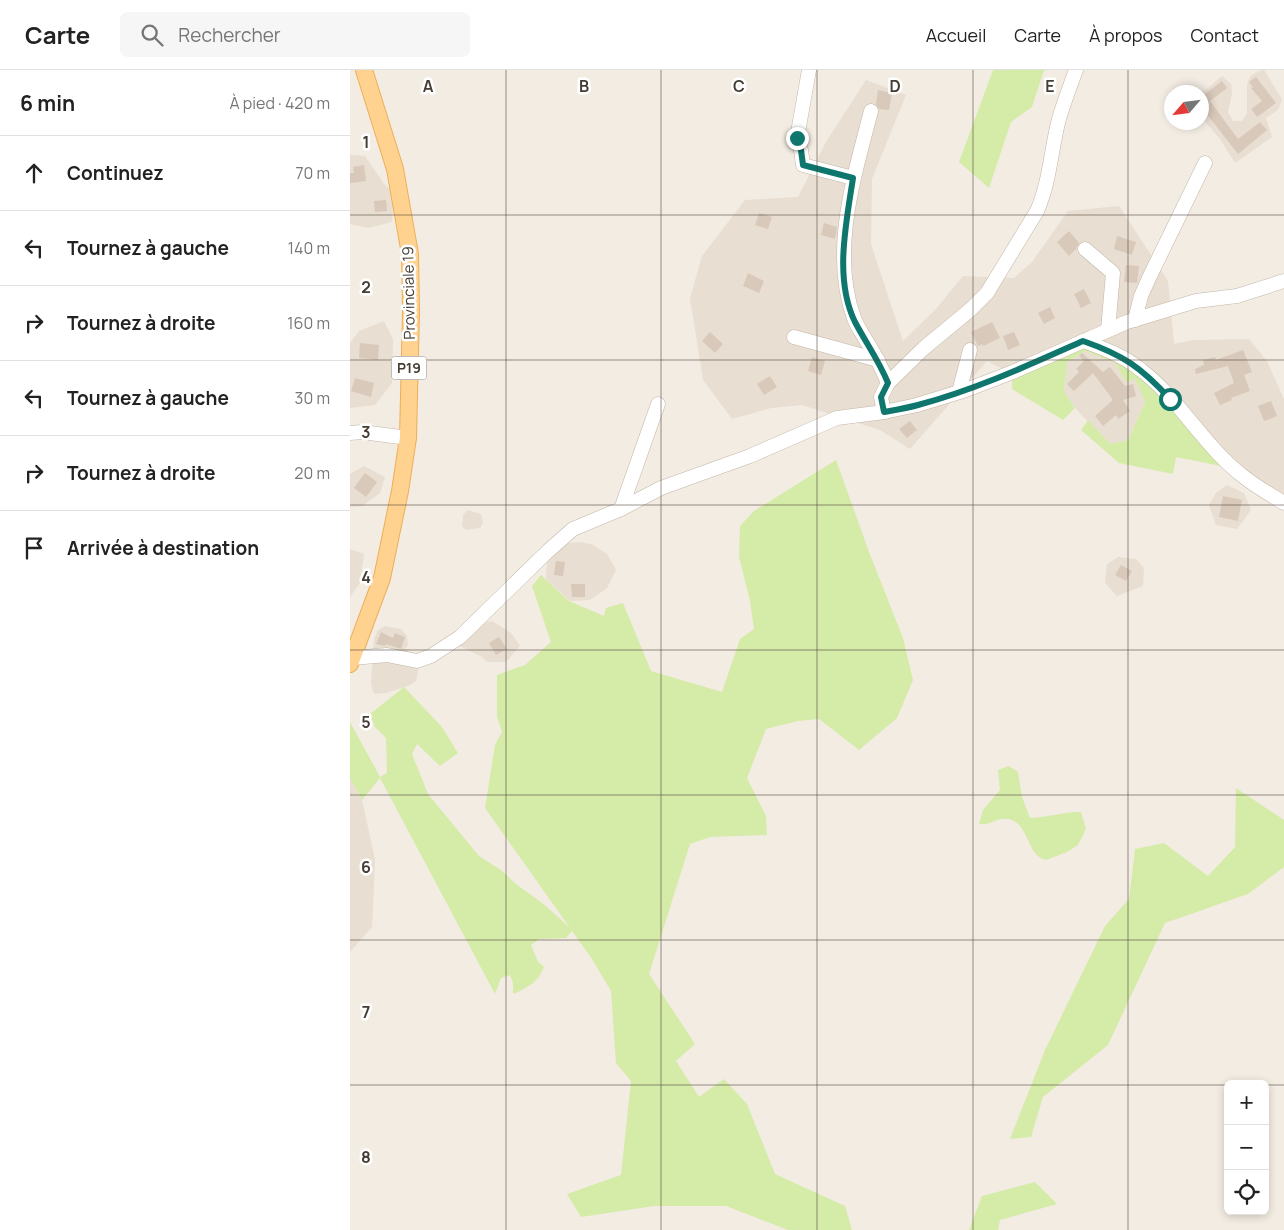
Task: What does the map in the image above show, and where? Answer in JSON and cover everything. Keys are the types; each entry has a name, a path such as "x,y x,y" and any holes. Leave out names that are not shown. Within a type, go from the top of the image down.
{"main road":[{"name":"Provinciale 19","path":"351,661 382,578 396,517 408,438 412,284 410,254 395,169 364,70"}],"street":[{"path":"809,70 797,138 803,165 853,178"},
{"path":"884,412 881,397 888,383 924,348 966,314 987,293 1037,211 1042,200 1059,119 1076,70"},
{"path":"871,111 853,178 843,270 845,288 855,321 878,360 888,383"},
{"path":"1135,320 1141,296 1152,271 1205,163"},
{"path":"1085,249 1113,273 1108,330"},
{"path":"351,661 387,655 417,661 431,656 464,634 573,529 621,509 661,488 750,456 837,418 884,412 917,405 1013,372 1127,322 1196,301 1237,296 1284,281"},
{"path":"794,337 878,360"},
{"path":"1083,341 1120,356 1142,370 1166,393 1217,452 1239,473 1284,503"},
{"path":"958,392 970,350"},
{"path":"621,509 658,404"},
{"path":"350,433 362,432 408,438"}],"shaded area":[{"path":"1264,70 1282,99 1278,110 1266,118 1272,137 1235,163 1220,139 1209,126 1209,87 1222,76 1231,84 1232,94 1228,112 1233,121 1242,121 1247,113 1247,86 1252,75"},
{"path":"866,80 906,95 872,179 871,244 903,341 936,309 963,276 1014,278 1032,262 1068,211 1119,206 1168,281 1174,344 1194,340 1249,339 1267,361 1284,399 1284,503 1097,345 1012,374 987,361 910,449 880,430 802,405 771,408 732,419 703,380 690,298 702,256 745,200 798,197 826,142"},
{"path":"350,155 365,156 384,184 394,193 392,222 368,228 350,224"},
{"path":"384,321 393,339 392,383 375,405 350,408 350,343 359,331"},
{"path":"1085,351 1115,363 1126,382 1135,379 1145,402 1128,440 1110,444 1075,408 1064,391 1067,362"},
{"path":"364,466 385,477 380,493 362,506 350,507 350,474"},
{"path":"1227,485 1244,493 1251,510 1237,529 1216,525 1209,505 1216,493"},
{"path":"468,510 481,514 483,523 480,528 466,530 462,526 463,515"},
{"path":"582,542 593,545 607,554 616,570 607,588 590,600 570,601 546,579 547,561 567,543"},
{"path":"350,549 364,554 360,583 350,597"},
{"path":"1118,557 1136,559 1144,568 1143,586 1117,596 1105,583 1107,564"},
{"path":"492,621 511,633 520,646 506,662 487,662 482,657 458,645 484,623"},
{"path":"385,626 401,629 407,636 408,645 405,649 418,658 419,667 416,681 410,685 386,693 374,694 371,684 374,639 378,630"},
{"path":"350,778 362,800 375,860 372,927 350,952"}],"green space":[{"path":"993,70 1045,70 1032,107 1011,122 989,188 959,162"},
{"path":"1080,343 1149,369 1226,467 1176,457 1173,474 1119,463 1081,430 1088,420 1110,444 1128,440 1145,402 1135,379 1126,382 1115,363 1085,351 1067,362 1064,391 1075,408 1063,420 1012,389 1012,374"},
{"path":"836,460 869,552 903,638 913,680 897,718 859,750 819,719 798,721 766,729 747,778 766,816 767,835 710,837 690,844 649,974 695,1044 676,1061 699,1097 724,1079 747,1104 775,1174 845,1206 852,1230 788,1230 726,1206 654,1206 581,1217 567,1194 621,1175 631,1081 616,1063 611,991 572,931 566,938 539,939 531,945 538,962 544,967 539,977 532,984 513,994 513,983 510,975 501,978 495,994 380,778 362,800 350,778 350,722 380,777 387,773 386,738 375,727 370,714 404,687 442,727 458,753 440,766 417,744 412,754 428,794 479,856 501,870 570,928 485,808 495,745 502,732 497,717 497,675 525,665 551,642 532,586 541,575 569,601 604,616 606,608 623,603 651,671 722,692 740,639 754,629 750,601 739,557 740,526 754,511"},
{"path":"1009,766 1018,772 1022,797 1030,818 1081,812 1086,829 1078,845 1067,852 1046,860 1036,854 1024,831 1015,822 1009,819 1002,819 979,824 983,810 1000,790 998,770"},
{"path":"1236,788 1284,820 1284,867 1248,894 1165,923 1108,1045 1043,1097 1031,1137 1010,1139 1045,1050 1105,926 1129,899 1135,849 1164,843 1208,876 1235,847"},
{"path":"1035,1182 1057,1204 1000,1220 998,1230 969,1230 982,1196"}],"building":[{"path":"1256,77 1276,103 1257,117 1251,109 1262,101 1251,88 1253,87 1249,82"},
{"path":"1222,81 1227,88 1210,101 1238,139 1260,122 1267,130 1238,154 1209,117 1209,91"},
{"path":"878,90 892,93 889,110 879,109 876,104"},
{"path":"364,165 366,181 350,183 350,173 354,173 353,167"},
{"path":"386,200 387,211 375,212 374,201"},
{"path":"759,213 772,217 768,229 755,225"},
{"path":"824,223 837,227 835,239 821,235"},
{"path":"1069,231 1079,243 1069,256 1057,242"},
{"path":"1117,236 1136,242 1132,255 1114,249"},
{"path":"1126,265 1139,266 1137,283 1124,282"},
{"path":"748,273 764,281 759,293 743,286"},
{"path":"1084,289 1091,303 1081,308 1074,294"},
{"path":"1050,307 1055,318 1044,324 1038,313"},
{"path":"992,322 1000,338 983,346 982,344 978,346 971,332"},
{"path":"710,332 723,344 715,353 702,341"},
{"path":"1014,332 1020,345 1008,350 1003,336"},
{"path":"360,343 379,345 378,360 359,358"},
{"path":"1243,350 1252,372 1244,375 1250,391 1231,398 1232,400 1220,405 1214,393 1234,383 1228,366 1196,374 1195,369 1204,365 1203,360 1215,357 1216,360"},
{"path":"1082,353 1103,372 1110,367 1125,386 1133,384 1136,396 1123,400 1130,411 1118,419 1116,415 1103,426 1095,416 1113,400 1093,373 1074,391 1067,384 1079,372 1076,369 1084,361 1079,356"},
{"path":"812,357 825,361 821,375 808,371"},
{"path":"770,376 777,387 764,395 757,384"},
{"path":"355,378 374,383 371,397 351,391"},
{"path":"1271,401 1277,416 1264,421 1258,406"},
{"path":"910,421 917,430 907,438 899,429"},
{"path":"365,473 377,482 366,497 354,488"},
{"path":"1223,496 1242,500 1238,521 1219,517"},
{"path":"556,561 565,562 563,576 554,575"},
{"path":"1121,565 1132,571 1126,581 1115,575"},
{"path":"571,584 585,584 585,597 572,597"},
{"path":"381,632 393,638 395,633 405,637 401,649 386,644 385,646 376,644"},
{"path":"499,637 507,649 496,655 489,643"}],"route":[{"path":"797,138 803,165 853,178 844,249 843,270 845,288 855,321 878,360 888,383 881,397 884,412 917,405 966,390 1013,372 1083,341 1120,356 1142,370 1170,399"}]}
